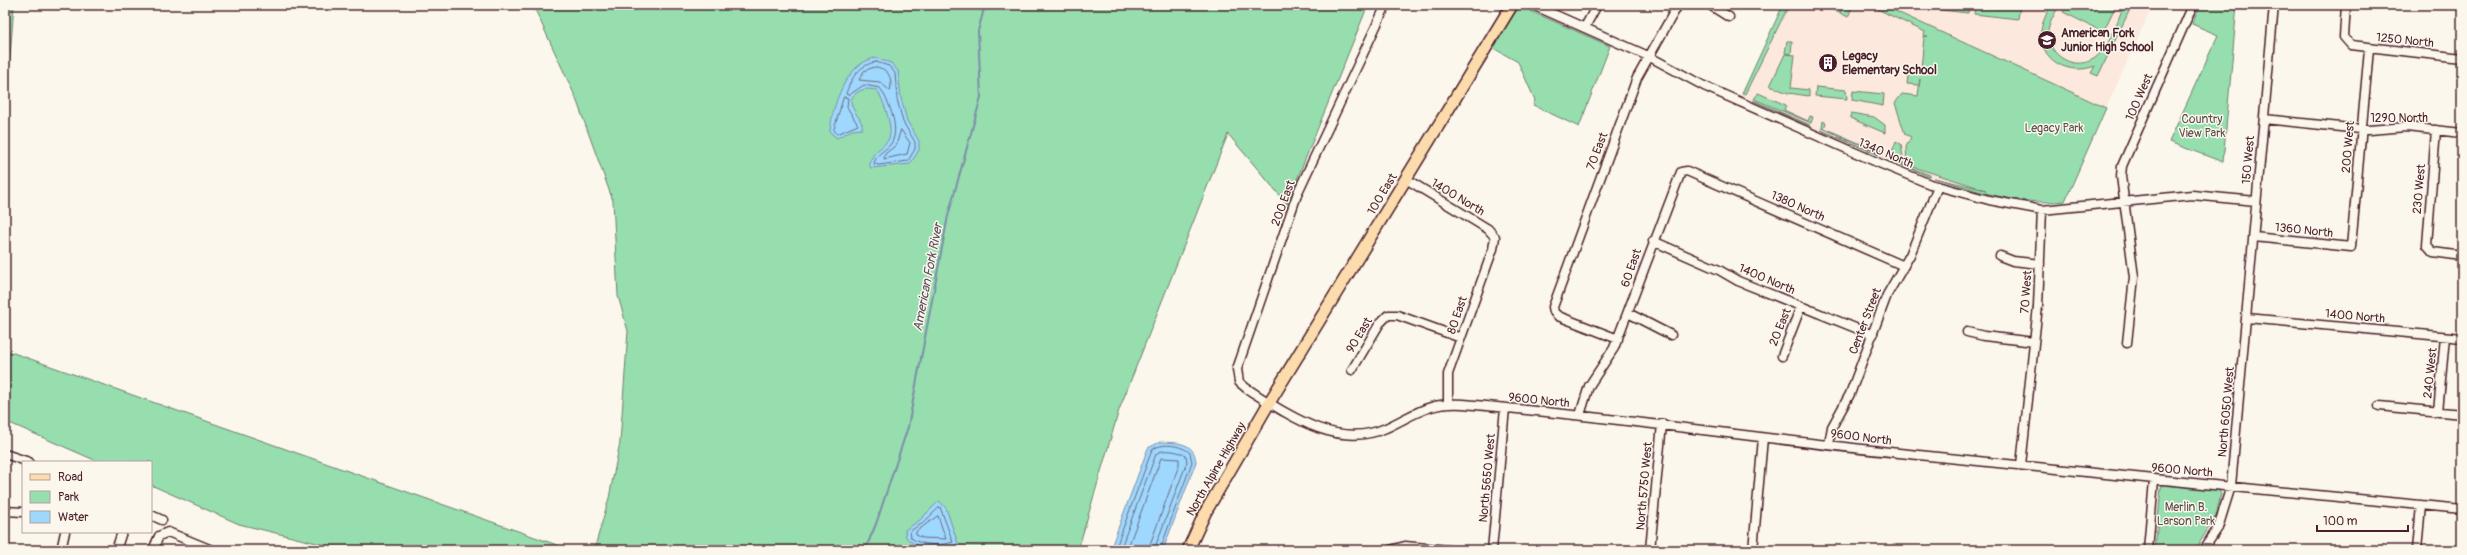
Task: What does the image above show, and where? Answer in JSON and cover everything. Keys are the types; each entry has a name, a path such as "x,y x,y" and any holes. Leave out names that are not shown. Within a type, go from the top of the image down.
{"main road":[{"name":"100 East","path":"1271,400 1512,5"},
{"name":"North Alpine Highway","path":"1188,550 1205,513 1271,400"}],"street":[{"name":"200 East","path":"1271,400 1239,382 1237,376 1238,362 1298,192 1386,5"},
{"name":"1340 North","path":"1533,5 1648,56 1704,86 1879,163 1938,186 2012,206 2042,210 2203,194 2256,201"},
{"path":"1585,27 1597,5"},
{"name":"70 East","path":"1618,339 1565,320 1554,312 1555,300 1633,88 1648,56 1678,5"},
{"path":"1710,5 1729,17"},
{"name":"100 West","path":"2127,343 2135,286 2121,176 2122,166 2193,5"},
{"name":"150 West","path":"2247,318 2274,5"},
{"name":"1250 North","path":"2346,5 2344,32 2347,42 2357,47 2462,58"},
{"name":"200 West","path":"2351,247 2369,48"},
{"name":"1290 North","path":"2264,119 2362,130 2406,127 2462,133"},
{"name":"230 West","path":"2436,130 2426,240 2428,249 2438,253 2462,256"},
{"name":"1380 North","path":"1681,172 1687,171 1904,266"},
{"name":"60 East","path":"1580,415 1589,386 1609,358 1618,339 1653,242 1681,172"},
{"name":"1400 North","path":"1406,179 1488,229 1495,237"},
{"name":"Center Street","path":"1829,444 1832,428 1850,394 1887,295 1904,266 1938,186"},
{"name":"70 West","path":"2021,465 2034,342 2040,264 2042,210"},
{"name":"80 East","path":"1448,403 1448,374 1493,249 1495,237"},
{"name":"1360 North","path":"2254,237 2351,247"},
{"name":"1400 North","path":"1653,242 1710,266 1738,281 1873,335"},
{"path":"2000,256 2020,262 2040,264"},
{"name":"20 East","path":"1782,356 1801,306"},
{"path":"1628,313 1671,335"},
{"name":"90 East","path":"1352,370 1380,324 1388,315 1397,315 1461,338"},
{"name":"1400 North","path":"2247,318 2462,338"},
{"name":"North 6050 West","path":"2203,550 2218,528 2232,486 2247,318"},
{"path":"1967,332 1984,336 2034,342"},
{"name":"240 West","path":"2438,412 2445,337"},
{"name":"9600 North","path":"1271,400 1315,428 1329,432 1360,434 1372,433 1415,412 1448,403 1580,415 1662,424 1763,438 2154,480 2232,486 2462,509"},
{"path":"2379,406 2462,414"},
{"name":"North 5650 West","path":"1492,550 1505,408"},
{"name":"North 5750 West","path":"1650,550 1662,424"},
{"path":"1753,550 1763,438"},
{"path":"5,454 26,461"},
{"path":"2148,550 2154,480"},
{"path":"2416,550 2421,505"},
{"path":"5,511 22,512"},
{"path":"152,516 162,520"},
{"path":"61,550 65,533"},
{"path":"116,550 122,533"},
{"path":"153,550 160,534 173,533 197,547 212,550"},
{"path":"1390,550 1405,546 1449,550"}],"shaded area":[{"path":"1784,5 2153,5 2106,108 2033,75 1985,192 1915,172 1740,96"}],"green space":[{"path":"5,5 14,5 5,122"},
{"path":"533,5 1368,5 1287,204 1228,134 1119,410 1078,550 594,550 609,498 620,442 628,331 618,296 613,201 575,96"},
{"path":"1783,5 1789,5 1745,94 1742,94"},
{"path":"1823,5 1843,5 1839,13"},
{"path":"1844,5 1853,5 1848,17 1840,13"},
{"name":"Legacy Park","path":"1869,5 1882,5 2106,108 2065,201 2031,201 1999,196 1934,178 1986,190 1907,165 1906,147 1911,137 1905,134 1895,103 1902,94 1918,96 1920,79 1919,85 1907,84 1909,68 1921,69 1924,37 1928,36 1924,36 1925,32"},
{"path":"1914,5 1969,5 1968,13 1914,7"},
{"path":"1975,5 2020,5 2018,19 1974,14"},
{"path":"2051,5 2059,5 2048,30 2049,41 2058,55 2071,62 2079,63 2087,62 2100,54 2109,41 2124,5 2132,5 2098,76 2091,73 2095,66 2085,69 2066,67 2058,64 2050,58 2045,51 2041,31"},
{"path":"2066,5 2116,5 2103,32 2063,12"},
{"name":"Country View Park","path":"2200,5 2237,5 2223,162 2169,142 2218,35 2192,24"},
{"path":"1519,6 1610,46 1579,127 1533,105 1535,100 1518,62 1493,48"},
{"path":"1787,41 1792,41 1791,54 1785,53"},
{"path":"1785,54 1795,55 1791,88 1809,90 1809,96 1788,93 1770,86"},
{"path":"1816,87 1846,90 1847,99 1815,96"},
{"path":"1853,91 1884,94 1883,106 1852,100"},
{"path":"1758,93 1786,105 1784,110 1808,121 1810,116 1813,117 1811,123 1754,99"},
{"path":"1753,101 1755,101 1810,125 1808,125"},
{"path":"1851,113 1874,117 1885,125 1885,133 1850,118"},
{"path":"1823,121 1826,123 1824,128 1877,151 1881,146 1880,153 1822,128"},
{"path":"1821,130 1879,154 1879,155 1824,132"},
{"path":"1896,141 1901,144 1904,164 1890,157"},
{"path":"1890,160 1930,175 1930,177"},
{"path":"5,350 571,550 345,550 239,524 152,485 152,461 97,461 5,421"},
{"name":"Merlin B. Larson Park","path":"2165,484 2218,489 2221,494 2216,516 2195,550 2155,550 2161,487"}],"water":[{"path":"875,58 891,63 898,71 901,98 907,121 919,141 919,150 910,164 871,168 869,164 875,152 888,140 890,135 887,115 877,90 867,89 860,91 853,96 851,101 862,124 862,129 852,130 837,138 830,132 837,98 842,87 856,68"},
{"path":"1160,442 1184,444 1192,450 1195,455 1196,462 1163,550 1110,550 1148,448"},
{"path":"939,501 946,508 958,544 952,547 938,549 916,545 906,537 905,530 920,520"}],"waterway":[{"name":"American Fork River","path":"865,550 876,524 908,427 948,216 981,97 978,31 985,5"}],"place":[{"name":"American Fork Junior High School","path":"2047,40"},
{"name":"Legacy Elementary School","path":"1828,63"}]}
